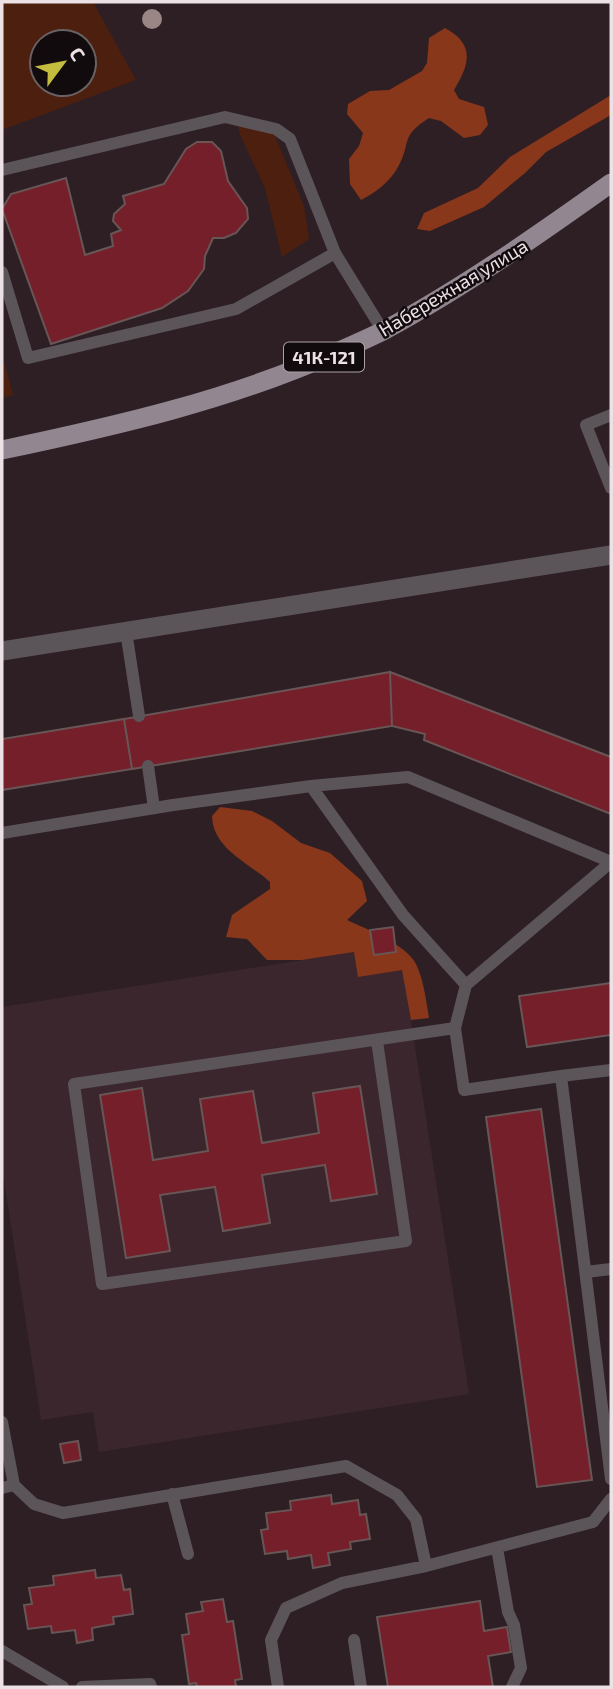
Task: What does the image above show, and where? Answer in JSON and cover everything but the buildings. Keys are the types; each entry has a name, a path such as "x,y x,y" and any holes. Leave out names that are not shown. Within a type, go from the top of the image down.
{"main road":[{"name":"Набережная улица","path":"2,450 172,411 301,368 383,331 467,282 611,183"}],"street":[{"path":"2,651 611,555"}],"lane":[{"path":"2,170 225,117 276,129 290,139 335,253 383,331"},
{"path":"2,272 28,358 236,309 335,253"},
{"path":"611,415 586,425 611,488"},
{"path":"126,631 139,716"},
{"path":"148,766 155,808"},
{"path":"2,833 311,786 408,777 611,862 466,985 455,1028 464,1090 611,1070"},
{"path":"311,786 403,915 466,985"},
{"path":"377,1041 406,1241 103,1284 74,1084 455,1028"},
{"path":"561,1076 611,1479"},
{"path":"586,1272 611,1269"},
{"path":"2,1422 8,1486 34,1504 63,1513 346,1466 397,1495 416,1519 426,1566"},
{"path":"172,1494 188,1554"},
{"path":"278,1687 271,1640 286,1608 342,1583 426,1566 593,1522 611,1499"},
{"path":"497,1548 521,1668 512,1687"},
{"path":"354,1640 361,1687"},
{"path":"2,1651 63,1687"},
{"path":"82,1687 150,1684 151,1687"}],"shaded area":[{"path":"2,2 93,2 136,80 98,94 98,28 28,28 28,98 88,98 2,130"},
{"path":"445,28 461,41 467,55 464,72 454,90 459,99 484,107 488,125 480,135 464,138 441,121 429,118 413,130 391,178 361,200 350,184 349,159 359,146 363,133 347,114 348,104 370,91 389,90 422,71 427,63 429,38"},
{"path":"611,95 611,115 546,152 484,207 430,231 417,229 424,213 478,188 510,157"},
{"path":"237,120 271,126 304,206 309,239 282,257 265,188 240,135"},
{"path":"2,354 13,395 2,398"},
{"path":"220,807 252,811 272,821 301,843 330,853 362,881 367,901 347,920 385,938 411,957 421,977 429,1018 411,1020 402,970 358,977 354,952 302,960 267,960 247,939 226,937 232,915 270,889 270,882 233,854 218,837 212,816"},
{"path":"354,952 403,970 469,1394 99,1452 93,1412 41,1420 2,1167 2,1007"}]}
